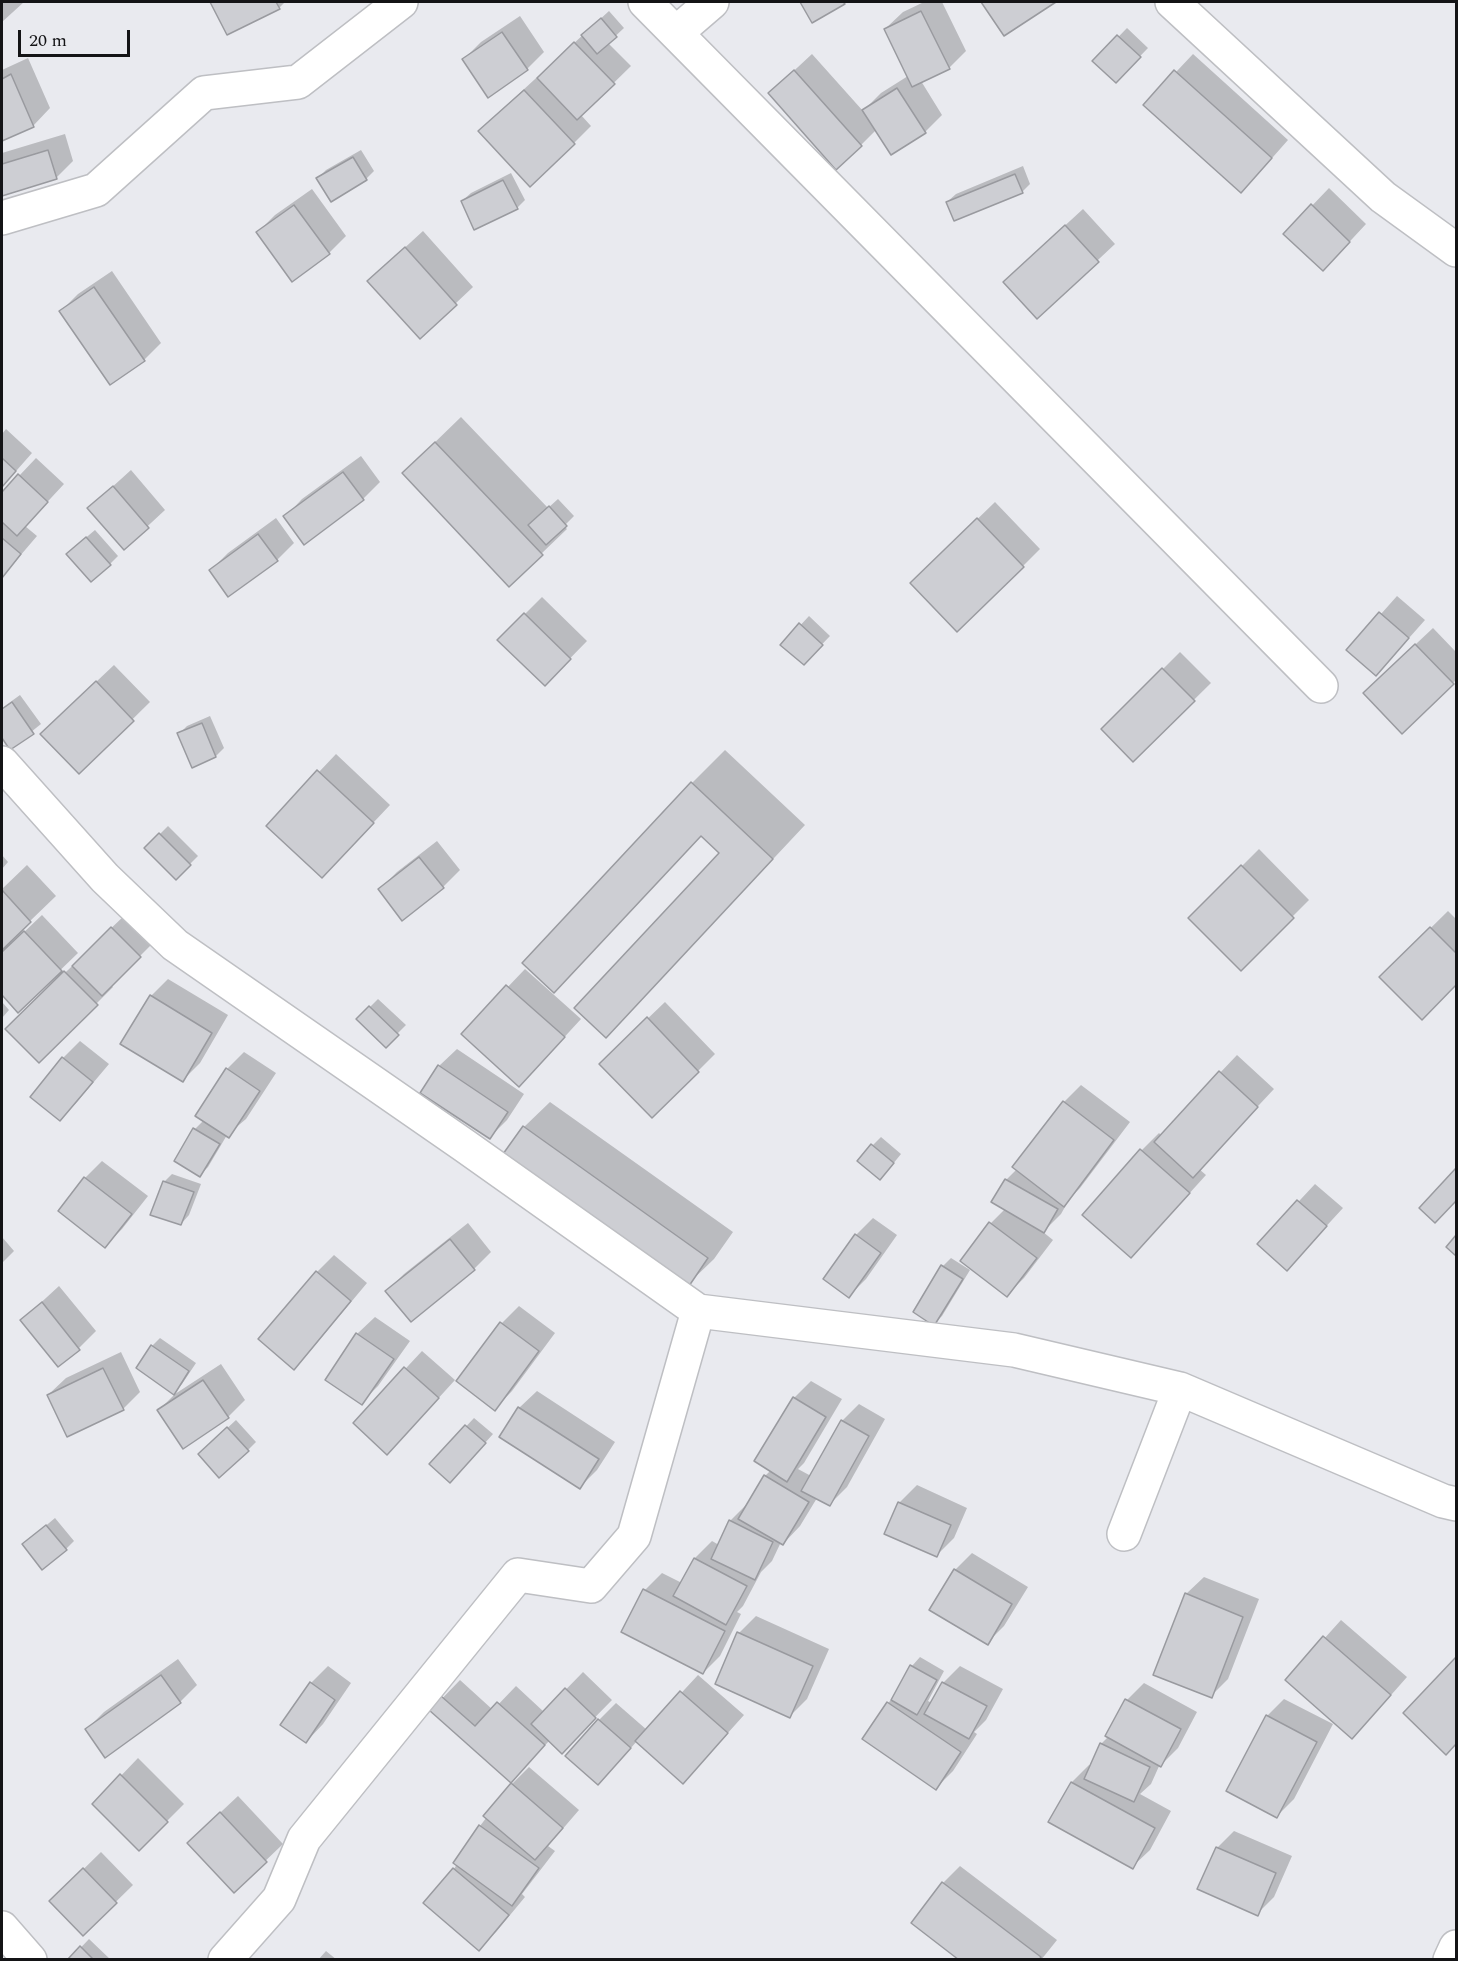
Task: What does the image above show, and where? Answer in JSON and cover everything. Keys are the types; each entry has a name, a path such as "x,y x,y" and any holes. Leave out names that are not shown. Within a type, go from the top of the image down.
{"street":[{"path":"2,218 96,190 204,93 298,82 401,2"},
{"path":"645,2 1321,686"},
{"path":"676,33 712,2"},
{"path":"1172,2 1383,197 1456,250"},
{"path":"2,763 105,878 175,945 698,1311 1014,1350 1180,1389 1443,1501 1456,1504"},
{"path":"225,1959 279,1899 304,1839 518,1575 591,1586 634,1536 698,1311"},
{"path":"1124,1534 1180,1389"},
{"path":"2,1928 30,1959"},
{"path":"1450,1959 1456,1947"}],"building":[{"path":"210,2 276,2 280,9 227,35"},
{"path":"800,2 843,2 845,4 812,23"},
{"path":"981,2 1056,2 1004,36"},
{"path":"921,11 950,69 912,87 884,29"},
{"path":"601,18 617,37 597,54 581,35"},
{"path":"502,32 528,70 488,98 462,59"},
{"path":"1117,35 1141,57 1116,83 1092,61"},
{"path":"574,42 615,84 577,120 537,78"},
{"path":"794,70 862,146 836,170 768,93"},
{"path":"1174,70 1272,158 1241,193 1143,105"},
{"path":"11,74 34,127 2,141 2,79"},
{"path":"897,88 926,133 891,155 862,110"},
{"path":"524,90 575,144 530,187 478,131"},
{"path":"48,150 57,179 2,196 2,164"},
{"path":"353,157 367,180 331,202 316,178"},
{"path":"1015,174 1023,193 954,221 946,202"},
{"path":"503,180 518,209 474,230 461,201"},
{"path":"1311,204 1350,242 1323,271 1283,234"},
{"path":"294,205 330,254 292,282 256,232"},
{"path":"1065,225 1099,262 1037,319 1003,282"},
{"path":"405,247 457,305 420,339 367,281"},
{"path":"94,287 145,361 110,385 59,311"},
{"path":"435,442 543,555 509,587 402,473"},
{"path":"2,458 16,471 2,487"},
{"path":"343,472 364,500 304,545 283,516"},
{"path":"18,474 48,502 17,536 2,522 2,492"},
{"path":"113,486 149,528 124,550 87,508"},
{"path":"549,506 567,526 546,545 528,525"},
{"path":"977,518 1024,567 957,632 910,583"},
{"path":"258,534 278,561 228,597 209,570"},
{"path":"86,537 111,565 91,582 66,554"},
{"path":"2,538 21,554 2,578"},
{"path":"1379,612 1409,638 1376,676 1346,650"},
{"path":"524,613 571,659 545,686 497,640"},
{"path":"799,623 823,645 804,665 780,645"},
{"path":"1415,644 1454,684 1402,734 1363,693"},
{"path":"1162,668 1195,701 1133,762 1101,729"},
{"path":"96,681 134,721 79,774 40,734"},
{"path":"12,702 34,734 10,750 2,738 2,709"},
{"path":"202,723 216,757 192,768 177,733"},
{"path":"317,770 374,823 322,878 266,826"},
{"path":"691,782 773,859 606,1038 574,1008 719,853 701,836 554,993 522,963"},
{"path":"159,833 191,865 176,880 144,848"},
{"path":"419,857 444,888 402,921 378,889"},
{"path":"1241,865 1294,918 1241,971 1188,918"},
{"path":"2,890 31,922 2,950"},
{"path":"111,927 141,957 102,996 72,966"},
{"path":"1430,927 1456,953 1456,985 1422,1020 1379,977"},
{"path":"24,931 62,971 18,1013 2,995 2,952"},
{"path":"64,971 98,1005 39,1063 5,1029"},
{"path":"506,985 565,1037 519,1087 461,1034"},
{"path":"150,995 212,1033 183,1082 120,1044"},
{"path":"369,1006 399,1035 386,1048 356,1019"},
{"path":"647,1017 699,1072 652,1118 599,1064"},
{"path":"62,1057 93,1082 60,1121 30,1097"},
{"path":"438,1065 508,1112 490,1139 420,1093"},
{"path":"226,1068 260,1091 229,1138 195,1116"},
{"path":"1219,1071 1258,1107 1193,1178 1154,1142"},
{"path":"1063,1101 1114,1140 1064,1207 1012,1167"},
{"path":"523,1126 708,1258 689,1286 503,1154"},
{"path":"193,1128 220,1144 200,1177 174,1161"},
{"path":"871,1144 894,1163 880,1180 857,1161"},
{"path":"1140,1149 1190,1193 1131,1258 1082,1215"},
{"path":"1456,1168 1456,1201 1435,1223 1419,1208"},
{"path":"84,1177 132,1214 105,1248 58,1211"},
{"path":"1005,1179 1058,1209 1044,1233 991,1202"},
{"path":"163,1181 194,1192 181,1225 150,1215"},
{"path":"1297,1200 1327,1226 1287,1271 1257,1244"},
{"path":"989,1222 1037,1258 1007,1297 960,1261"},
{"path":"855,1234 881,1253 849,1298 823,1279"},
{"path":"1456,1235 1456,1256 1446,1247"},
{"path":"450,1239 475,1270 411,1322 385,1291"},
{"path":"941,1265 963,1279 934,1326 913,1312"},
{"path":"316,1271 351,1301 294,1370 258,1339"},
{"path":"42,1302 80,1350 58,1367 20,1320"},
{"path":"500,1322 539,1351 495,1411 456,1381"},
{"path":"356,1333 394,1359 362,1405 325,1380"},
{"path":"151,1345 189,1371 174,1395 136,1368"},
{"path":"404,1367 439,1398 387,1455 353,1423"},
{"path":"103,1368 124,1410 67,1437 47,1395"},
{"path":"203,1380 229,1418 183,1449 157,1410"},
{"path":"793,1397 826,1417 787,1482 754,1461"},
{"path":"518,1407 599,1459 580,1489 499,1437"},
{"path":"841,1420 869,1436 830,1506 801,1491"},
{"path":"465,1425 486,1443 450,1483 429,1464"},
{"path":"227,1427 249,1451 219,1478 198,1454"},
{"path":"764,1475 809,1502 783,1545 738,1519"},
{"path":"898,1502 951,1525 937,1557 884,1534"},
{"path":"729,1520 773,1542 755,1580 711,1559"},
{"path":"46,1525 67,1550 42,1570 22,1544"},
{"path":"694,1558 747,1586 726,1625 673,1596"},
{"path":"954,1569 1012,1604 988,1645 929,1610"},
{"path":"643,1589 725,1631 703,1674 621,1632"},
{"path":"1185,1593 1243,1617 1212,1698 1153,1675"},
{"path":"737,1632 813,1666 790,1718 715,1684"},
{"path":"1323,1636 1391,1695 1352,1739 1285,1680"},
{"path":"1456,1657 1456,1744 1446,1755 1403,1713"},
{"path":"910,1665 937,1680 917,1715 891,1700"},
{"path":"161,1675 181,1703 105,1758 85,1729"},
{"path":"310,1682 335,1700 306,1743 280,1725"},
{"path":"942,1682 987,1706 969,1739 924,1714"},
{"path":"565,1688 596,1718 562,1754 531,1724"},
{"path":"680,1691 728,1733 683,1784 635,1741"},
{"path":"441,1696 475,1726 497,1702 545,1745 511,1783 429,1710"},
{"path":"1125,1699 1181,1729 1161,1767 1105,1736"},
{"path":"887,1702 961,1752 936,1790 862,1739"},
{"path":"1266,1715 1317,1742 1277,1818 1226,1791"},
{"path":"598,1719 631,1748 598,1785 565,1756"},
{"path":"1100,1743 1150,1767 1134,1802 1084,1779"},
{"path":"120,1774 168,1822 139,1851 92,1804"},
{"path":"1071,1782 1155,1828 1133,1869 1048,1822"},
{"path":"511,1783 563,1828 535,1860 483,1816"},
{"path":"220,1812 267,1862 234,1893 187,1843"},
{"path":"479,1825 539,1868 512,1906 453,1863"},
{"path":"1216,1847 1276,1873 1258,1916 1197,1889"},
{"path":"83,1868 117,1903 83,1936 49,1901"},
{"path":"453,1868 509,1915 479,1951 423,1903"},
{"path":"942,1882 1041,1957 1039,1960 959,1960 911,1923"},
{"path":"80,1946 94,1960 67,1960"}]}
